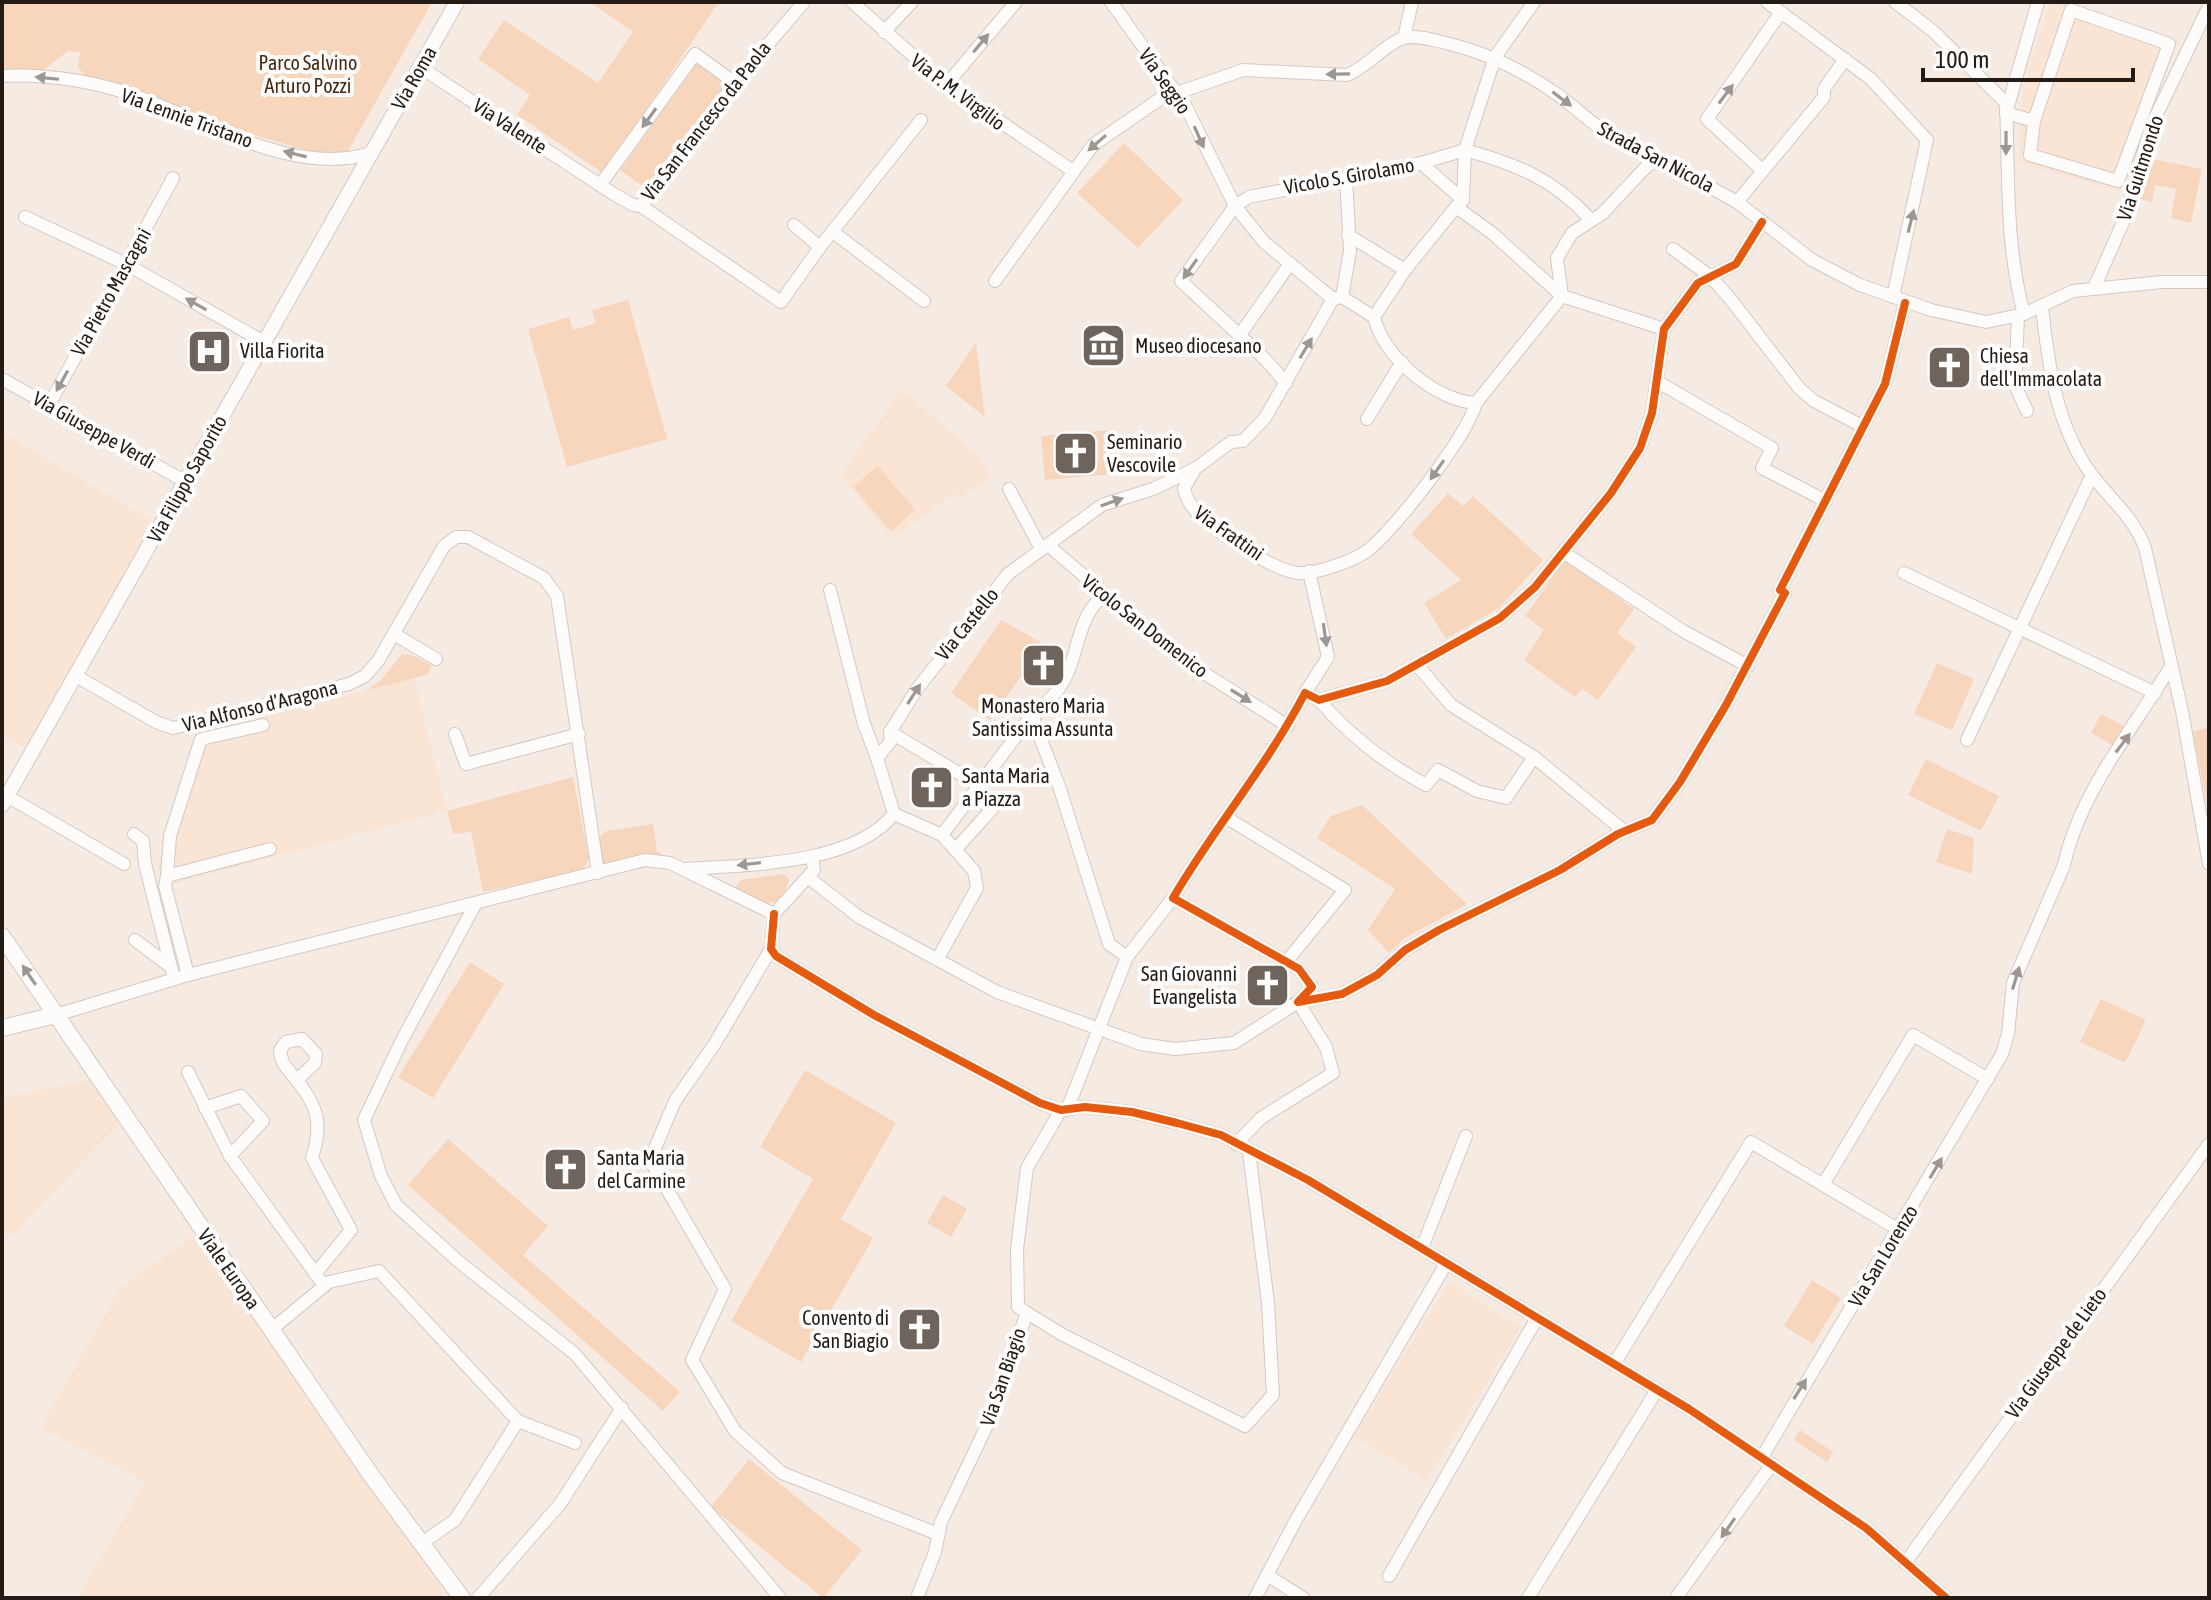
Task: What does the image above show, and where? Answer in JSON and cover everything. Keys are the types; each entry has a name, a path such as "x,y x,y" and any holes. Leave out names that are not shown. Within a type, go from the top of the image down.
{"main road":[{"name":"Viale Europa","path":"2,936 458,1597"},
{"path":"2,1028 56,1015"}],"street":[{"name":"Via Roma","path":"371,153 457,2"},
{"name":"Via San Francesco da Paola","path":"600,185 633,205 641,206 735,83 804,2"},
{"name":"Via P. M. Virgilio","path":"852,2 946,85 1073,171"},
{"path":"884,32 912,2"},
{"path":"946,85 1016,2"},
{"name":"Via Seggio","path":"1111,2 1175,92 1235,206 1264,242 1289,265 1337,298 1374,317"},
{"path":"995,281 1093,145 1175,92 1243,70 1347,75 1362,70 1404,38 1412,2"},
{"path":"1476,403 1451,397 1402,362 1377,329 1374,317 1405,270 1460,204 1465,150 1495,57 1534,2"},
{"path":"1298,1002 1342,994 1377,975 1405,950 1427,937 1560,870 1624,831 1652,820 1680,782 1748,666 1785,593 1780,590 1885,384 1927,140 1871,79 1767,2"},
{"path":"1895,2 1933,31 2006,103 2006,169 2013,270 2021,315 2015,385 2027,411"},
{"path":"2006,113 2038,2"},
{"name":"Via Guitmondo","path":"2094,288 2124,220 2152,124 2209,6"},
{"path":"2071,10 2169,44 2118,181 2030,155 2034,121 2071,10"},
{"path":"1762,170 1707,119 1781,12"},
{"name":"Strada San Nicola","path":"1404,38 1426,38 1495,57 1559,96 1607,135 1659,158 1737,202 1812,260 1860,285 1899,300 1986,322 2021,315 2073,291 2209,282"},
{"path":"600,185 695,54 735,83"},
{"path":"1737,202 1824,97 1824,89 1845,59"},
{"name":"Via Valente","path":"420,67 600,185"},
{"name":"Via Lennie Tristano","path":"2,76 47,77 128,94 255,144 325,161 346,161 371,153"},
{"path":"2006,113 2034,121"},
{"path":"641,206 781,302 820,247 921,120"},
{"path":"1465,150 1542,178 1566,193 1590,219"},
{"name":"Vicolo S. Girolamo","path":"1235,206 1261,192 1421,163 1465,150"},
{"name":"Via Filippo Saporito","path":"5,800 371,153"},
{"path":"1064,1110 1127,957 1173,898 1227,818 1288,726 1328,657 1309,571 1353,560 1382,538 1452,448 1473,416 1476,403 1562,296 1557,258 1572,233 1602,214 1646,167 1659,158"},
{"path":"1421,163 1460,204 1562,296 1664,329"},
{"name":"Via Pietro Mascagni","path":"49,405 173,178"},
{"path":"1337,298 1348,272 1346,178"},
{"path":"1235,206 1181,281 1286,383"},
{"path":"25,217 126,264 264,342"},
{"path":"1319,700 1387,681 1418,666 1500,618 1535,587 1611,493 1640,448 1652,413 1664,329 1698,283 1736,264 1762,222"},
{"path":"794,225 820,247"},
{"path":"833,232 924,301"},
{"path":"1348,235 1405,270"},
{"path":"1673,249 1711,277 1799,388 1814,401 1862,426"},
{"path":"1239,336 1289,265"},
{"name":"Via Castello","path":"877,758 891,741 890,732 917,689 1008,574 1102,505 1153,489 1196,468 1224,448 1243,441 1265,418 1337,298"},
{"path":"2042,307 2053,388 2092,475 2141,536 2158,595 2209,864"},
{"path":"1367,419 1402,362"},
{"name":"Via Giuseppe Verdi","path":"2,379 186,482"},
{"path":"1658,382 1772,448 1762,468 1826,501"},
{"name":"Via Frattini","path":"1196,468 1186,479 1187,503 1244,548 1299,573 1309,571"},
{"path":"1967,740 2092,475"},
{"path":"1009,489 1045,547"},
{"name":"Via Alfonso d’Aragona","path":"76,676 156,722 181,727 349,684 372,670 444,546 462,536 478,540 544,578 557,596 598,873"},
{"name":"Vicolo San Domenico","path":"1045,547 1177,656 1288,726"},
{"path":"1563,552 1683,631 1748,666"},
{"path":"1904,573 2155,693"},
{"path":"830,590 864,724 894,814 942,835 974,871 977,888 938,958"},
{"path":"942,835 1035,711 1052,701 1063,686 1071,670 1087,614 1104,595"},
{"path":"394,634 436,659"},
{"path":"1418,666 1451,705 1534,757 1624,831"},
{"name":"Via San Lorenzo","path":"1676,1598 1767,1461 1775,1429 1899,1230 2002,1054 2008,1034 2013,983 2064,865 2068,844 2107,762 2123,745 2171,666"},
{"path":"1305,693 1319,700 1359,740 1393,767 1426,785 1438,770 1477,791 1506,798 1534,757"},
{"path":"1035,711 1034,722 1059,786 1109,944 1127,957"},
{"path":"188,975 165,886 170,836 201,739 263,725"},
{"path":"890,732 975,790 992,809 955,850"},
{"path":"455,734 452,751 466,764 579,734"},
{"path":"5,800 124,864"},
{"path":"685,870 812,856 862,840 894,814"},
{"path":"1227,818 1345,890 1286,962"},
{"path":"134,834 143,841 145,864 173,973"},
{"path":"167,876 270,849"},
{"path":"812,856 814,870 774,914 771,949 714,1045 675,1101 650,1160 725,1289 692,1360 735,1431 782,1473 938,1534"},
{"path":"56,1015 173,973 188,975 645,860 670,863 774,914"},
{"path":"809,878 859,917 997,992 1141,1044 1210,1048 1234,1043 1298,1002 1312,987 1299,969 1173,898"},
{"path":"476,903 401,1042 364,1120 381,1176 396,1205 458,1261 575,1354 780,1598"},
{"path":"135,940 173,973"},
{"path":"771,949 796,969 874,1015 999,1082 1064,1110 1085,1107 1132,1112 1221,1135 1308,1180 1657,1390 1767,1461 1866,1528 1946,1598"},
{"path":"1236,1144 1261,1118 1333,1073 1326,1047 1298,1002"},
{"path":"1824,1183 1913,1035 1988,1079"},
{"path":"188,1072 230,1156 324,1286"},
{"path":"297,1080 319,1118 320,1133 312,1158 351,1230 315,1274"},
{"path":"205,1108 241,1096 263,1121 230,1156"},
{"name":"Via San Biagio","path":"917,1598 935,1552 938,1534 990,1419 1027,1313 1018,1307 1016,1282 1020,1212 1027,1168 1064,1110"},
{"path":"1422,1248 1466,1136"},
{"path":"1614,1364 1751,1142 1899,1230"},
{"name":"Via Giuseppe de Lieto","path":"1905,1563 2209,1144"},
{"path":"1027,1313 1063,1335 1245,1426 1273,1395 1268,1303 1249,1152"},
{"path":"1255,1598 1296,1520 1446,1264"},
{"path":"271,1330 329,1282 379,1271 518,1421 575,1443"},
{"path":"1389,1576 1537,1318"},
{"path":"1528,1598 1657,1390"},
{"path":"478,1598 560,1504 622,1408"},
{"path":"422,1543 455,1520 518,1421"},
{"path":"1267,1575 1303,1598"}],"shaded area":[{"path":"2050,2 2061,2 2179,41 2148,114 2122,192 2018,163 2023,87"},
{"path":"902,389 978,455 992,477 961,498 956,493 892,539 840,475"},
{"path":"2,432 160,525 28,750 2,735"},
{"path":"414,678 447,811 165,886 158,867 196,734"},
{"path":"92,1079 121,1123 11,1237 2,1231 2,1098"},
{"path":"195,1234 294,1378 449,1591 439,1598 77,1598 145,1482 40,1428 121,1287"},
{"path":"1449,1282 1521,1327 1426,1481 1354,1436"}],"green space":[{"name":"Parco Salvino Arturo Pozzi","path":"2,2 432,2 348,151 325,155 257,136 159,100 89,81 78,67 80,52 68,51 41,72 2,72"},
{"path":"590,2 719,2 603,173 517,115 530,95 478,59 504,20 598,83 633,32"},
{"path":"697,63 728,85 651,192 620,170"},
{"path":"1124,143 1183,200 1138,248 1077,193"},
{"path":"2148,158 2202,169 2191,223 2171,218 2176,189 2155,185 2152,202 2140,199"},
{"path":"628,300 667,439 567,467 528,329 569,317 573,330 596,323 592,310"},
{"path":"976,343 985,417 946,386"},
{"path":"1110,430 1114,474 1045,480 1041,436"},
{"path":"878,466 915,510 891,531 853,487"},
{"path":"1448,493 1463,506 1473,496 1543,560 1499,608 1446,639 1424,603 1461,580 1411,534"},
{"path":"1565,560 1634,609 1617,633 1636,647 1598,700 1582,689 1575,697 1524,660 1544,630 1525,616"},
{"path":"1001,620 1044,644 990,720 951,693"},
{"path":"402,654 412,655 432,666 427,675 367,690 382,679"},
{"path":"1937,663 1974,679 1952,730 1914,714"},
{"path":"2101,714 2124,726 2113,745 2091,733"},
{"path":"2209,727 2209,814 2193,732"},
{"path":"1926,759 1999,796 1981,831 1908,795"},
{"path":"573,777 589,859 583,870 483,892 471,832 453,834 447,811"},
{"path":"1362,805 1467,904 1405,938 1389,953 1368,930 1395,889 1317,838 1331,816"},
{"path":"653,824 657,851 666,857 599,867 596,840 606,831"},
{"path":"1947,829 1974,838 1972,874 1936,862"},
{"path":"784,874 789,879 784,895 776,902 762,903 736,887 741,880"},
{"path":"470,962 504,984 433,1098 398,1077"},
{"path":"2101,999 2146,1020 2125,1063 2080,1042"},
{"path":"805,1070 896,1123 841,1219 873,1238 801,1362 731,1321 813,1179 760,1147"},
{"path":"448,1139 548,1226 523,1255 680,1392 663,1411 408,1185"},
{"path":"943,1195 967,1209 951,1237 927,1223"},
{"path":"1812,1280 1841,1298 1813,1344 1784,1326"},
{"path":"1800,1430 1833,1452 1827,1462 1794,1440"},
{"path":"749,1459 862,1550 823,1598 711,1507"}],"cycle path":[{"path":"1762,222 1736,264 1698,283 1664,329 1652,413 1640,448 1611,493 1535,587 1500,618 1387,681 1319,700 1305,693 1274,746 1173,898 1299,969 1312,987 1298,1002 1342,994 1377,975 1405,950 1439,930 1560,870 1618,834 1652,820 1680,782 1726,705 1785,593 1780,590 1885,384 1905,303"},
{"path":"774,914 771,949 776,956 874,1015 1040,1103 1061,1110 1085,1107 1132,1112 1221,1135 1308,1180 1689,1409 1866,1528 1946,1598"}],"place":[{"name":"Museo diocesano","path":"1104,346"},
{"name":"Villa Fiorita","path":"209,351"},
{"name":"Chiesa dell'Immacolata","path":"1949,368"},
{"name":"Seminario Vescovile","path":"1076,453"},
{"name":"Monastero Maria Santissima Assunta","path":"1043,666"},
{"name":"Santa Maria a Piazza","path":"931,787"},
{"name":"San Giovanni Evangelista","path":"1268,985"},
{"name":"Santa Maria del Carmine","path":"566,1170"},
{"name":"Convento di San Biagio","path":"920,1330"}]}
